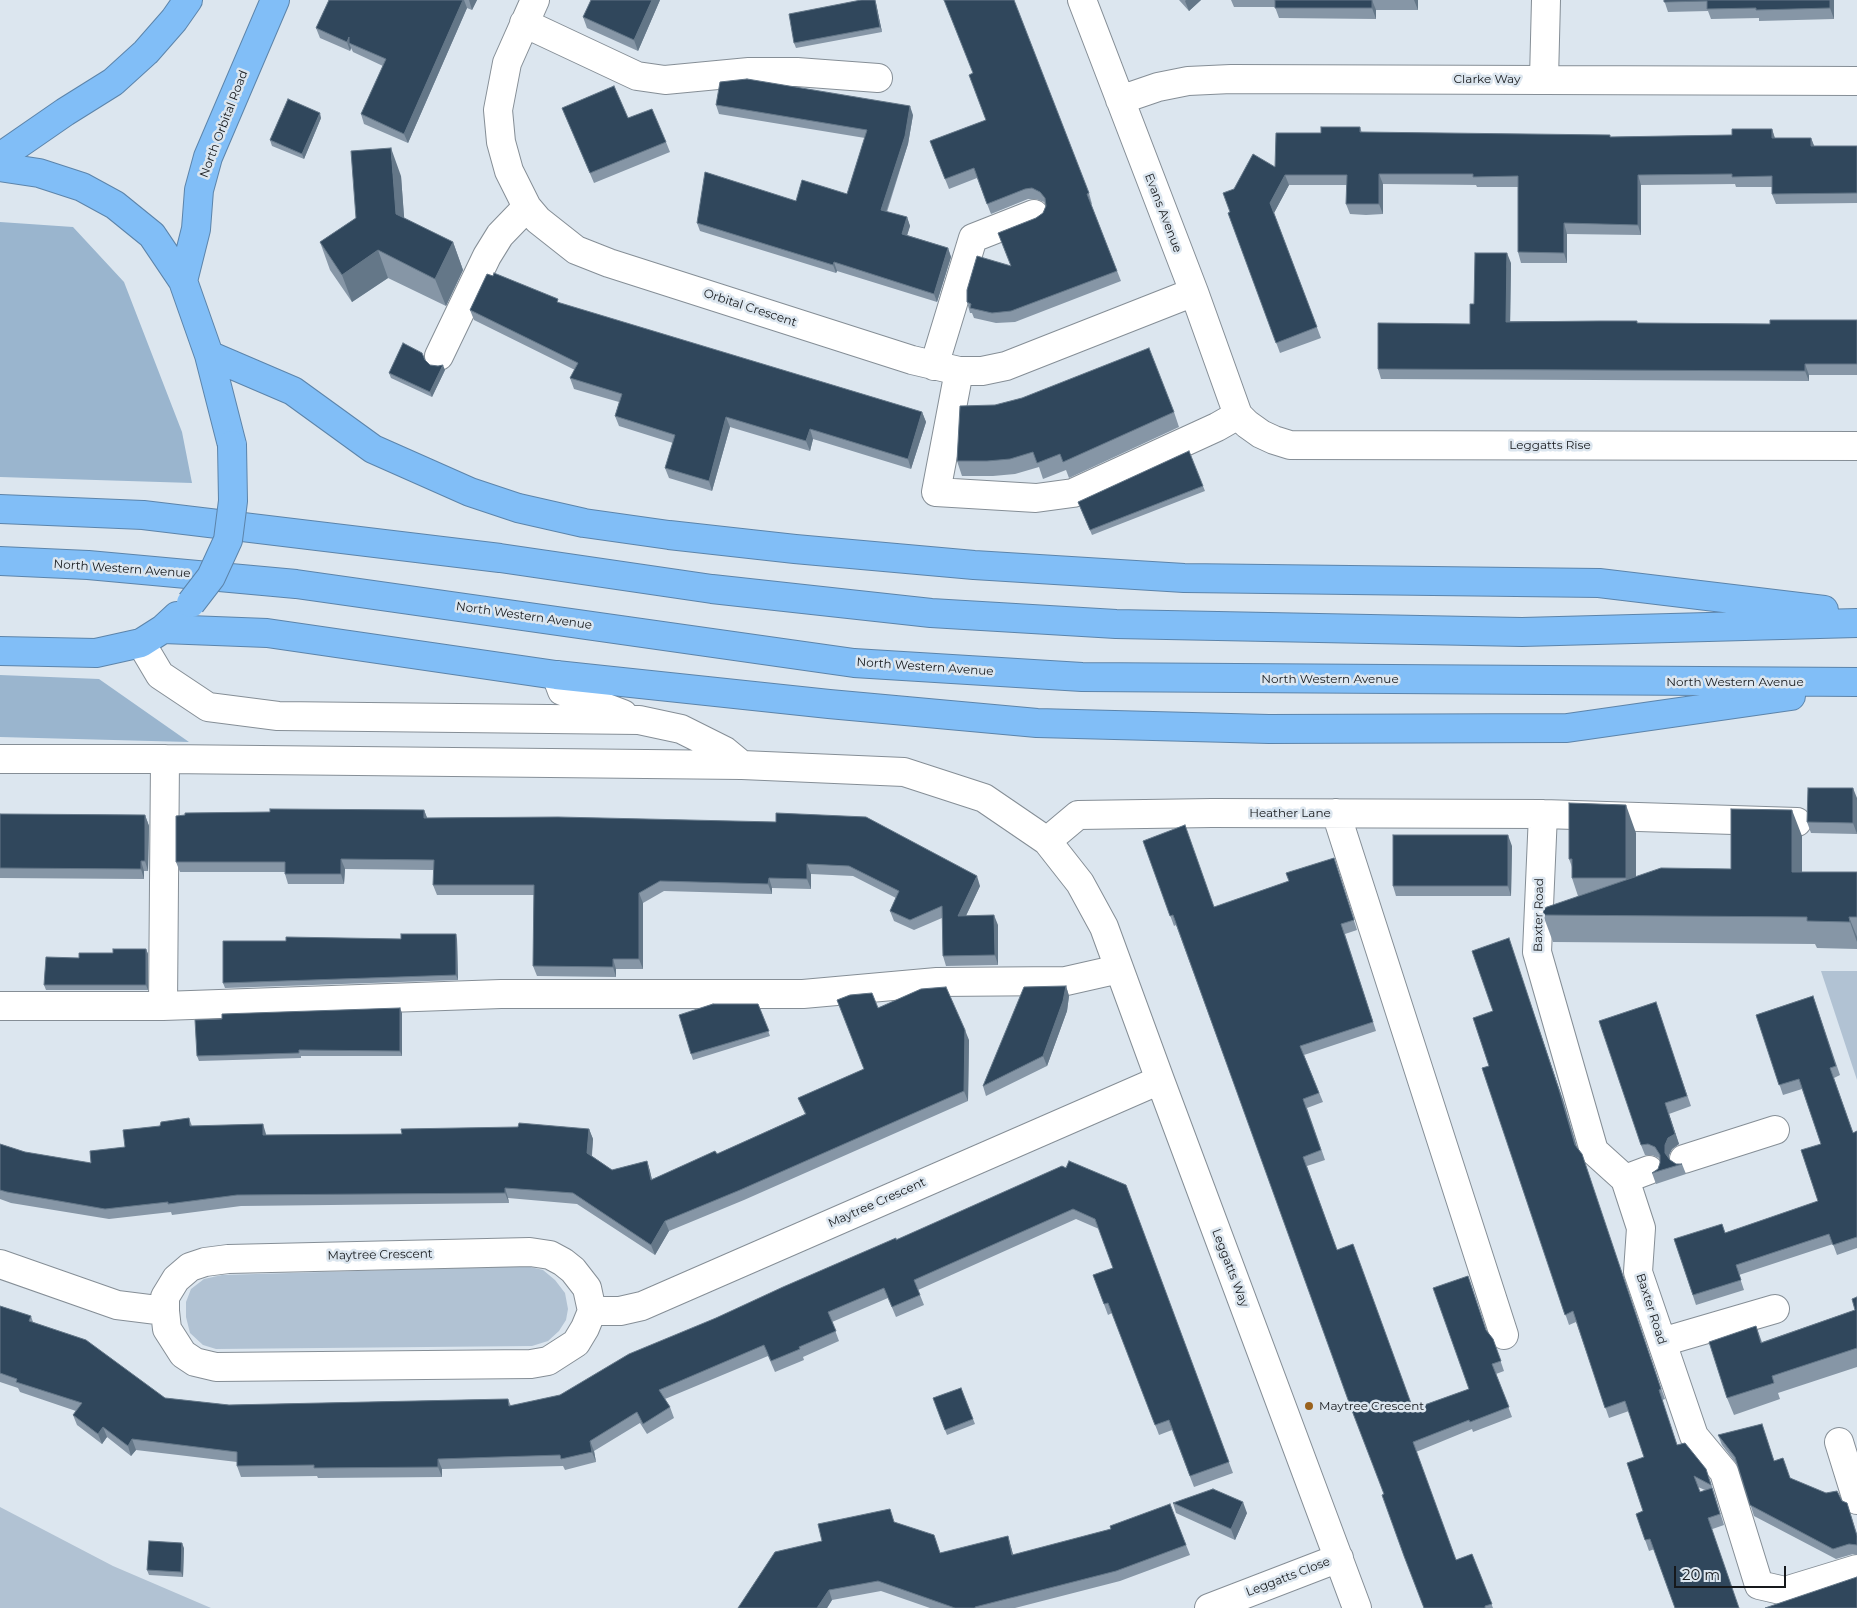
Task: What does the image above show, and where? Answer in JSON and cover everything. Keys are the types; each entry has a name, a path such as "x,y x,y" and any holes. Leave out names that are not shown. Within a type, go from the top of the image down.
{"highway":[{"path":"0,157 65,112 113,82 146,52 174,20 188,0"},
{"name":"North Orbital Road","path":"183,281 196,229 199,190 208,157 275,0"},
{"path":"0,167 39,173 82,186 115,205 152,235 183,281 209,356 232,445 233,500 228,540 211,577 191,603 152,636"},
{"path":"209,356 293,391 373,449 461,488 518,508 584,523 669,535 795,549 974,565 1184,578 1599,583 1857,614"},
{"path":"0,509 152,516 500,558 712,589 950,614 1116,624 1522,632 1857,623"},
{"name":"North Western Avenue","path":"0,561 88,565 296,584 854,663 1082,677 1857,684"},
{"path":"0,651 96,653 152,636 267,633 556,676 829,704 1036,723 1269,729 1567,728 1857,684"}],"street":[{"name":"Evans Avenue","path":"1082,0 1243,420"},
{"path":"1544,79 1546,0"},
{"path":"530,12 637,76 665,80 714,74 797,72 878,78"},
{"name":"Orbital Crescent","path":"530,12 507,63 498,110 501,142 509,171 527,207 538,220 576,250 609,263 946,368 982,371 1006,366 1194,292"},
{"name":"Clarke Way","path":"1120,100 1158,87 1188,81 1544,79 1857,81"},
{"path":"439,356 487,256 500,235 527,207"},
{"path":"1034,214 973,238 946,368 936,492 1036,498 1073,493 1217,428 1243,420"},
{"name":"Leggatts Rise","path":"1243,420 1274,440 1290,445 1857,446"},
{"path":"152,636 160,675 208,707 278,716 639,720"},
{"path":"556,676 562,691 639,720 682,729 725,751 742,765"},
{"path":"0,759 742,765 904,772 984,798 1047,841"},
{"path":"163,1006 165,759"},
{"name":"Heather Lane","path":"1047,841 1078,815 1212,813 1543,814 1797,822"},
{"path":"1336,813 1504,1335"},
{"name":"Baxter Road","path":"1543,814 1536,952 1594,1151 1637,1174 1641,1228 1638,1272 1694,1436 1724,1472 1759,1585 1785,1591 1857,1568"},
{"name":"Leggatts Way","path":"1047,841 1080,883 1104,927 1357,1608"},
{"path":"0,1006 163,1006 501,994 803,994 937,982 1066,981 1119,969"},
{"name":"Maytree Crescent","path":"164,1311 165,1297 176,1279 190,1268 205,1262 228,1259 530,1252 550,1255 573,1270 587,1288 592,1310 620,1311 642,1306 1160,1080"},
{"path":"1684,1159 1775,1130"},
{"path":"0,1264 117,1305 164,1311 167,1328 183,1354 195,1362 216,1367 531,1364 548,1361 576,1343 585,1328 592,1310"},
{"path":"1662,1342 1775,1309"},
{"path":"1839,1442 1857,1500"},
{"name":"Leggatts Close","path":"1209,1608 1339,1558"}],"shaded area":[{"path":"0,222 73,227 124,282 182,432 192,483 0,477"},
{"path":"0,675 99,679 189,742 0,737"},
{"path":"1821,971 1857,971 1857,1080"},
{"path":"526,1266 543,1270 555,1280 565,1293 568,1309 566,1320 559,1331 548,1341 532,1346 216,1349 203,1345 190,1333 186,1317 186,1302 191,1289 204,1279 222,1275"},
{"path":"0,1507 113,1566 211,1608 0,1608"}],"building":[{"path":"329,0 463,0 404,134 361,114 386,59 349,43 349,37 347,42 316,28"},
{"path":"591,0 652,0 634,40 583,17"},
{"path":"861,0 875,0 880,27 794,43 789,14"},
{"path":"944,0 1014,0 1089,193 1087,194 1117,271 1011,311 992,313 970,308 971,304 967,302 967,290 977,256 1011,266 998,233 1036,218 1043,213 1046,206 1045,198 1040,192 1032,188 987,204 974,168 945,179 930,141 986,120 969,75 973,73"},
{"path":"1275,0 1372,0 1372,8 1275,8"},
{"path":"1664,0 1830,0 1830,8 1707,9 1707,1 1664,2"},
{"path":"747,79 910,106 905,136 881,210 907,217 902,234 948,248 934,294 834,262 833,265 697,223 705,172 796,201 802,180 847,194 867,130 716,105 720,82"},
{"path":"614,86 628,118 652,109 666,142 590,173 562,108"},
{"path":"288,99 320,113 302,154 270,140"},
{"path":"1321,127 1360,127 1360,132 1610,135 1610,137 1732,135 1732,129 1772,129 1772,138 1811,138 1811,146 1857,146 1857,193 1772,194 1772,176 1732,177 1732,174 1638,175 1638,225 1564,223 1564,253 1518,252 1518,176 1473,177 1473,174 1379,174 1379,204 1346,204 1347,175 1285,175 1270,203 1317,327 1276,343 1228,213 1230,212 1223,193 1234,189 1253,154 1275,167 1276,133 1321,133"},
{"path":"391,148 396,214 453,242 435,279 378,250 342,275 320,242 356,218 351,151"},
{"path":"1475,253 1507,253 1506,322 1637,321 1637,323 1770,324 1770,320 1857,320 1857,364 1805,364 1805,371 1378,369 1378,323 1470,324 1470,304 1474,304"},
{"path":"494,273 558,299 557,302 922,412 908,459 810,429 806,441 726,417 709,481 665,468 675,435 615,416 622,394 570,378 578,363 470,310 487,274 493,276"},
{"path":"403,343 422,353 430,365 443,365 430,392 389,373"},
{"path":"1149,348 1174,412 1063,462 1060,454 1037,463 1033,452 1010,459 957,461 960,406 995,405 1022,398"},
{"path":"1189,451 1203,486 1090,530 1078,502"},
{"path":"1808,788 1853,788 1853,823 1807,822"},
{"path":"1569,803 1626,805 1626,878 1572,878 1572,859 1569,859"},
{"path":"270,809 424,810 424,818 558,817 776,822 776,813 866,817 977,876 958,916 994,915 995,955 943,956 942,906 910,920 890,911 899,891 849,866 807,864 807,879 769,878 768,884 660,881 639,893 639,959 613,959 613,967 533,966 534,885 433,885 434,860 341,859 341,874 285,874 285,862 176,862 176,816 185,815 185,813 270,812"},
{"path":"1731,809 1792,810 1792,872 1857,872 1857,917 1849,917 1850,922 1807,921 1807,917 1543,915 1544,908 1661,868 1731,869"},
{"path":"0,814 145,815 145,861 141,861 141,869 0,868"},
{"path":"1185,825 1214,907 1289,881 1286,873 1334,858 1354,920 1341,924 1373,1022 1300,1046 1319,1093 1303,1099 1321,1150 1303,1157 1337,1250 1353,1244 1412,1406 1415,1404 1416,1408 1469,1389 1433,1288 1468,1276 1486,1330 1493,1339 1501,1361 1492,1364 1509,1407 1413,1442 1456,1560 1472,1554 1492,1604 1485,1606 1485,1608 1424,1608 1404,1556 1382,1495 1384,1494 1351,1408 1173,915 1170,916 1143,841"},
{"path":"1393,835 1508,835 1508,886 1393,886"},
{"path":"401,934 456,934 456,975 223,983 223,941 286,941 286,937 401,939"},
{"path":"1509,938 1575,1145 1582,1154 1661,1389 1659,1390 1677,1445 1685,1443 1706,1469 1711,1485 1694,1476 1700,1492 1712,1488 1720,1514 1708,1518 1739,1608 1675,1608 1650,1539 1645,1540 1636,1514 1643,1511 1627,1463 1644,1457 1625,1401 1605,1408 1573,1311 1565,1315 1482,1068 1489,1066 1473,1018 1493,1011 1472,951"},
{"path":"113,949 146,949 146,985 44,985 46,957 79,958 79,953 113,953"},
{"path":"1066,986 1063,1001 1043,1056 983,1086 1024,987"},
{"path":"946,987 965,1030 964,1091 665,1221 651,1245 573,1193 505,1188 505,1193 237,1195 168,1204 168,1202 105,1209 0,1190 0,1144 25,1152 91,1163 90,1151 125,1147 123,1130 160,1126 161,1122 189,1118 190,1126 263,1124 263,1135 402,1134 401,1129 518,1127 519,1123 589,1129 587,1153 612,1170 647,1161 651,1180 715,1151 717,1154 806,1114 798,1098 864,1069 837,1000 850,995 872,993 878,1008 921,989"},
{"path":"1813,996 1836,1066 1830,1068 1853,1133 1857,1131 1857,1237 1833,1245 1829,1234 1736,1265 1741,1280 1693,1295 1674,1239 1722,1224 1725,1233 1818,1201 1801,1150 1821,1144 1799,1079 1779,1085 1756,1015"},
{"path":"1656,1002 1687,1096 1665,1103 1675,1134 1668,1138 1665,1145 1665,1153 1676,1164 1682,1164 1652,1173 1658,1169 1660,1155 1655,1147 1648,1144 1641,1145 1599,1021"},
{"path":"713,1004 758,1004 769,1031 691,1054 679,1015"},
{"path":"400,1008 400,1051 299,1050 299,1053 197,1056 195,1020 222,1019 222,1014"},
{"path":"1069,1161 1126,1185 1229,1462 1190,1476 1169,1420 1155,1425 1108,1303 1104,1304 1093,1275 1113,1268 1095,1219 1073,1209 914,1280 920,1295 892,1307 884,1288 828,1312 836,1331 799,1347 800,1349 771,1361 764,1345 659,1390 670,1407 643,1424 637,1412 590,1441 592,1452 561,1459 560,1455 438,1459 438,1467 314,1468 314,1465 237,1466 237,1452 132,1439 128,1446 103,1427 98,1434 73,1415 82,1403 16,1382 17,1379 0,1373 0,1306 31,1316 29,1321 86,1340 165,1398 229,1405 508,1399 509,1406 560,1395 629,1354 716,1318 896,1238 896,1240 1062,1166 1066,1168"},
{"path":"1857,1297 1857,1348 1772,1376 1774,1383 1727,1398 1709,1342 1756,1326 1761,1343 1855,1310 1852,1299"},
{"path":"961,1388 973,1419 945,1430 933,1398"},
{"path":"1762,1424 1774,1461 1783,1458 1790,1478 1826,1493 1837,1491 1842,1501 1847,1503 1857,1536 1857,1545 1849,1544 1833,1549 1750,1505 1735,1457 1718,1435"},
{"path":"1213,1489 1243,1502 1231,1529 1173,1503"},
{"path":"1170,1504 1186,1545 1116,1571 975,1608 955,1608 878,1581 829,1590 817,1608 738,1608 775,1552 822,1541 818,1524 890,1509 894,1522 934,1535 940,1553 1008,1536 1012,1555 1111,1529 1110,1526"},
{"path":"149,1541 182,1543 181,1572 147,1570"},
{"path":"1857,1577 1857,1608 1765,1608"}],"place":[{"name":"Maytree Crescent","path":"1309,1406"}]}
